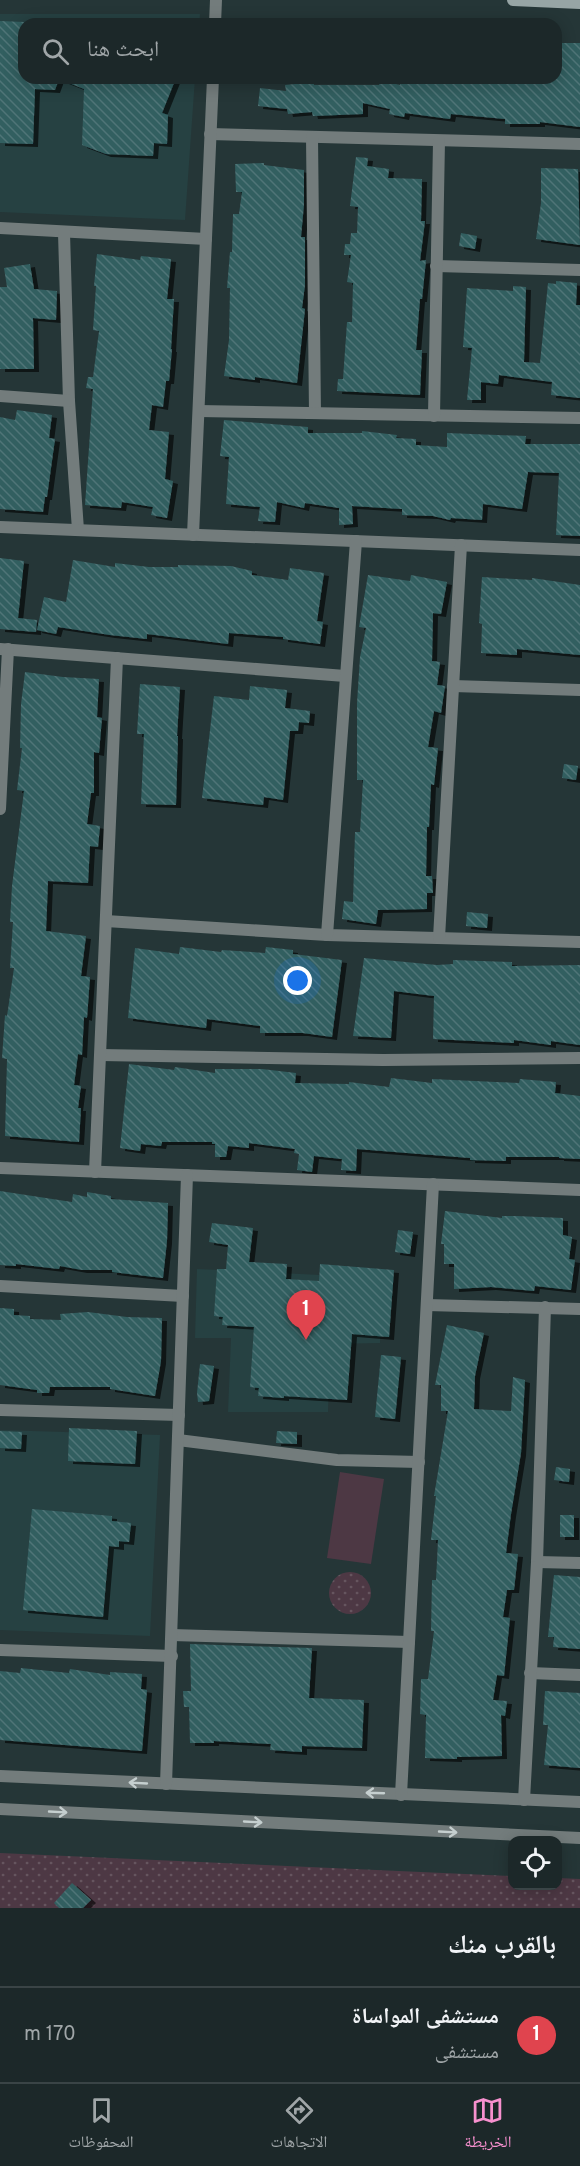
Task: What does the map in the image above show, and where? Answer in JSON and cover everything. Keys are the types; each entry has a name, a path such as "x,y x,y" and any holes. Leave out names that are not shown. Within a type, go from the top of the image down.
{"street":[{"path":"215,18 216,0"},
{"path":"513,0 580,3"},
{"path":"193,535 213,84"},
{"path":"210,134 580,144"},
{"path":"312,137 315,413"},
{"path":"434,416 439,141"},
{"path":"0,228 206,239"},
{"path":"64,233 69,401 78,531"},
{"path":"436,266 580,270"},
{"path":"0,396 69,401"},
{"path":"199,411 580,418"},
{"path":"0,527 580,550"},
{"path":"327,935 356,541"},
{"path":"439,938 461,545"},
{"path":"0,809 4,649 345,676"},
{"path":"95,1172 117,658"},
{"path":"453,686 580,690"},
{"path":"106,921 327,935 580,942"},
{"path":"101,1055 383,1059 580,1058"},
{"path":"0,1168 580,1190"},
{"path":"166,1784 187,1175"},
{"path":"401,1795 434,1184"},
{"path":"0,1286 183,1296"},
{"path":"427,1305 580,1309"},
{"path":"524,1800 537,1562 545,1307"},
{"path":"0,1410 179,1415"},
{"path":"178,1440 337,1460 419,1462"},
{"path":"537,1562 580,1563"},
{"path":"172,1635 409,1642"},
{"path":"0,1650 171,1656"},
{"path":"530,1673 580,1675"},
{"path":"0,1776 580,1802"},
{"path":"0,1809 580,1838"}],"shaded area":[{"path":"0,14 200,14 200,18 18,18 18,84 195,84 185,220 0,212"},
{"path":"197,1269 382,1278 380,1343 330,1344 328,1412 228,1412 231,1338 195,1338"},
{"path":"0,1430 160,1435 150,1636 0,1630"},
{"path":"340,1472 384,1479 371,1564 327,1558"},
{"path":"350,1572 358,1573 365,1578 370,1585 370,1601 365,1608 358,1613 350,1614 342,1613 335,1608 330,1601 329,1593 330,1585 335,1578 342,1573"},
{"path":"0,1853 508,1876 508,1890 562,1890 562,1878 580,1879 580,1908 0,1908"}],"building":[{"path":"0,21 18,22 18,84 57,84 55,90 35,89 33,144 0,143"},
{"path":"562,43 580,43 580,127 540,122 540,124 505,124 505,119 451,114 450,119 405,113 404,117 389,114 390,109 363,103 363,114 313,116 312,112 288,114 287,109 258,106 260,88 286,91 285,85 295,84 562,84"},
{"path":"72,84 174,84 162,113 168,115 167,144 154,143 153,156 106,154 82,145 84,89"},
{"path":"356,157 368,158 367,166 389,169 388,178 422,179 421,221 425,221 420,261 426,260 416,350 422,350 420,395 337,391 338,379 343,379 347,322 352,322 353,283 347,282 351,255 344,255 345,244 350,244 351,233 357,233 358,207 350,206"},
{"path":"264,163 264,165 304,170 301,237 305,237 305,285 302,308 305,309 297,383 255,377 255,380 224,376 229,340 230,288 227,288 230,252 232,252 233,214 239,214 242,192 236,192 235,164"},
{"path":"541,168 578,169 580,245 536,239 541,203"},
{"path":"461,233 477,236 475,249 459,246"},
{"path":"97,254 140,260 141,256 171,259 167,299 174,299 169,381 166,381 163,407 152,405 149,430 169,432 165,479 173,481 167,518 151,515 153,507 122,502 121,508 85,505 93,389 86,388 88,377 93,377 99,331 93,330"},
{"path":"30,264 34,289 57,291 56,320 33,318 34,369 0,369 0,287 7,287 4,268"},
{"path":"556,281 577,283 576,305 580,305 580,398 551,395 552,382 499,375 498,384 481,382 481,400 467,400 472,348 463,347 467,288 513,291 513,286 526,287 524,362 540,363 548,283 556,284"},
{"path":"17,410 52,415 49,438 55,439 43,512 0,509 0,417 15,420"},
{"path":"224,420 308,427 308,433 362,433 362,431 397,435 396,438 416,439 416,445 447,447 447,433 526,436 525,444 580,444 580,536 556,535 559,473 528,472 522,509 483,504 482,520 451,518 450,520 433,516 402,515 402,509 352,506 353,524 339,525 339,508 305,503 304,508 277,502 275,522 258,521 260,507 226,504 229,457 220,456"},
{"path":"0,558 24,561 18,618 37,620 36,632 0,629"},
{"path":"73,560 115,567 115,563 149,567 231,566 252,571 252,575 288,580 290,568 324,573 317,621 323,622 320,644 283,639 283,637 229,633 228,644 147,634 147,639 58,627 56,634 37,630 44,597 66,602"},
{"path":"368,575 410,581 411,575 447,582 441,614 433,613 432,661 440,662 437,685 445,686 441,713 434,711 428,747 438,748 434,785 431,784 429,827 427,827 426,876 432,876 433,893 427,893 427,909 378,910 376,924 342,919 344,901 353,902 355,832 360,832 363,780 357,780 357,703 360,657 366,628 359,627"},
{"path":"482,577 532,580 532,578 580,585 580,655 517,649 517,655 481,653 482,624 479,623"},
{"path":"25,672 99,679 97,717 102,718 99,753 94,752 94,793 91,793 87,824 100,826 98,847 90,846 88,883 48,881 46,931 86,936 81,976 90,977 87,1018 84,1017 82,1055 78,1054 74,1085 81,1086 78,1108 81,1108 79,1142 5,1136 7,1059 2,1058 5,1015 7,1016 14,968 10,968 13,922 10,922 12,886 24,791 17,790 22,748 20,748 21,704"},
{"path":"140,684 180,687 176,805 141,804 144,734 137,734"},
{"path":"250,686 287,690 285,708 310,711 309,723 299,722 298,731 290,731 283,800 264,797 263,805 202,798 214,696 249,700"},
{"path":"564,764 578,766 576,780 562,778"},
{"path":"467,912 488,914 487,928 466,926"},
{"path":"180,947 221,952 222,950 265,953 266,947 293,950 293,954 342,960 332,1037 303,1033 260,1033 260,1026 207,1019 206,1028 128,1018 135,948 179,954"},
{"path":"364,958 437,965 453,964 453,960 512,962 512,966 580,965 580,1045 551,1041 551,1045 514,1040 514,1043 433,1039 434,996 394,991 391,1038 353,1036"},
{"path":"129,1064 174,1070 175,1067 215,1073 215,1069 262,1069 296,1073 295,1083 349,1084 349,1082 389,1087 391,1078 432,1083 432,1079 519,1083 520,1079 556,1082 555,1093 580,1096 580,1159 506,1157 506,1161 470,1160 470,1158 357,1149 356,1171 341,1170 342,1159 314,1156 312,1172 297,1170 299,1154 294,1153 295,1149 249,1143 249,1148 228,1146 226,1157 215,1157 215,1144 212,1142 162,1142 161,1146 141,1144 140,1151 120,1148"},
{"path":"0,1191 72,1202 73,1194 87,1197 87,1192 111,1196 111,1199 168,1203 163,1278 112,1272 112,1270 0,1265"},
{"path":"445,1211 502,1218 502,1216 516,1216 563,1218 563,1235 572,1237 569,1259 575,1260 571,1290 535,1286 534,1291 491,1287 454,1289 454,1264 444,1264 444,1244 441,1244"},
{"path":"212,1223 253,1228 249,1262 287,1264 286,1279 319,1281 320,1264 394,1270 389,1337 352,1334 347,1400 258,1396 259,1388 250,1387 254,1327 222,1325 223,1317 214,1316 217,1269 226,1269 228,1245 209,1242"},
{"path":"398,1230 413,1232 410,1254 395,1252"},
{"path":"0,1308 14,1309 14,1315 30,1316 30,1319 61,1320 60,1314 88,1312 127,1317 162,1318 161,1361 155,1396 110,1389 110,1387 50,1387 49,1393 37,1393 37,1390 0,1385"},
{"path":"447,1325 484,1333 475,1376 474,1409 511,1411 513,1377 525,1380 521,1453 506,1553 518,1554 514,1590 507,1590 503,1617 510,1618 504,1676 497,1675 493,1700 507,1701 505,1716 501,1715 502,1756 457,1757 457,1759 425,1758 426,1715 420,1714 421,1679 428,1679 434,1631 431,1631 432,1580 436,1580 438,1540 431,1540 436,1496 434,1496 448,1411 441,1411 441,1385 435,1385"},
{"path":"381,1355 401,1357 395,1419 375,1417"},
{"path":"200,1364 214,1366 209,1401 198,1402"},
{"path":"69,1428 137,1431 135,1464 68,1461"},
{"path":"0,1431 22,1432 21,1449 0,1448"},
{"path":"277,1431 297,1432 297,1444 276,1443"},
{"path":"556,1467 570,1469 569,1482 554,1480"},
{"path":"32,1509 112,1516 112,1521 131,1523 129,1542 119,1541 119,1547 109,1546 103,1617 23,1610"},
{"path":"560,1515 574,1515 574,1537 560,1537"},
{"path":"554,1575 580,1577 580,1649 553,1647 554,1637 548,1637"},
{"path":"190,1644 312,1648 309,1698 364,1700 362,1748 302,1746 302,1752 270,1750 271,1744 214,1741 214,1743 190,1743 189,1707 184,1707 183,1691 191,1691"},
{"path":"21,1668 69,1673 70,1669 110,1675 110,1672 142,1674 141,1689 147,1690 142,1751 0,1740 0,1671 20,1673"},
{"path":"545,1691 580,1693 580,1768 544,1765 548,1725 543,1725"},
{"path":"72,1883 91,1900 83,1908 59,1908 54,1903"}],"place":[{"name":"مستشفى المواساة","path":"306,1340"}]}
